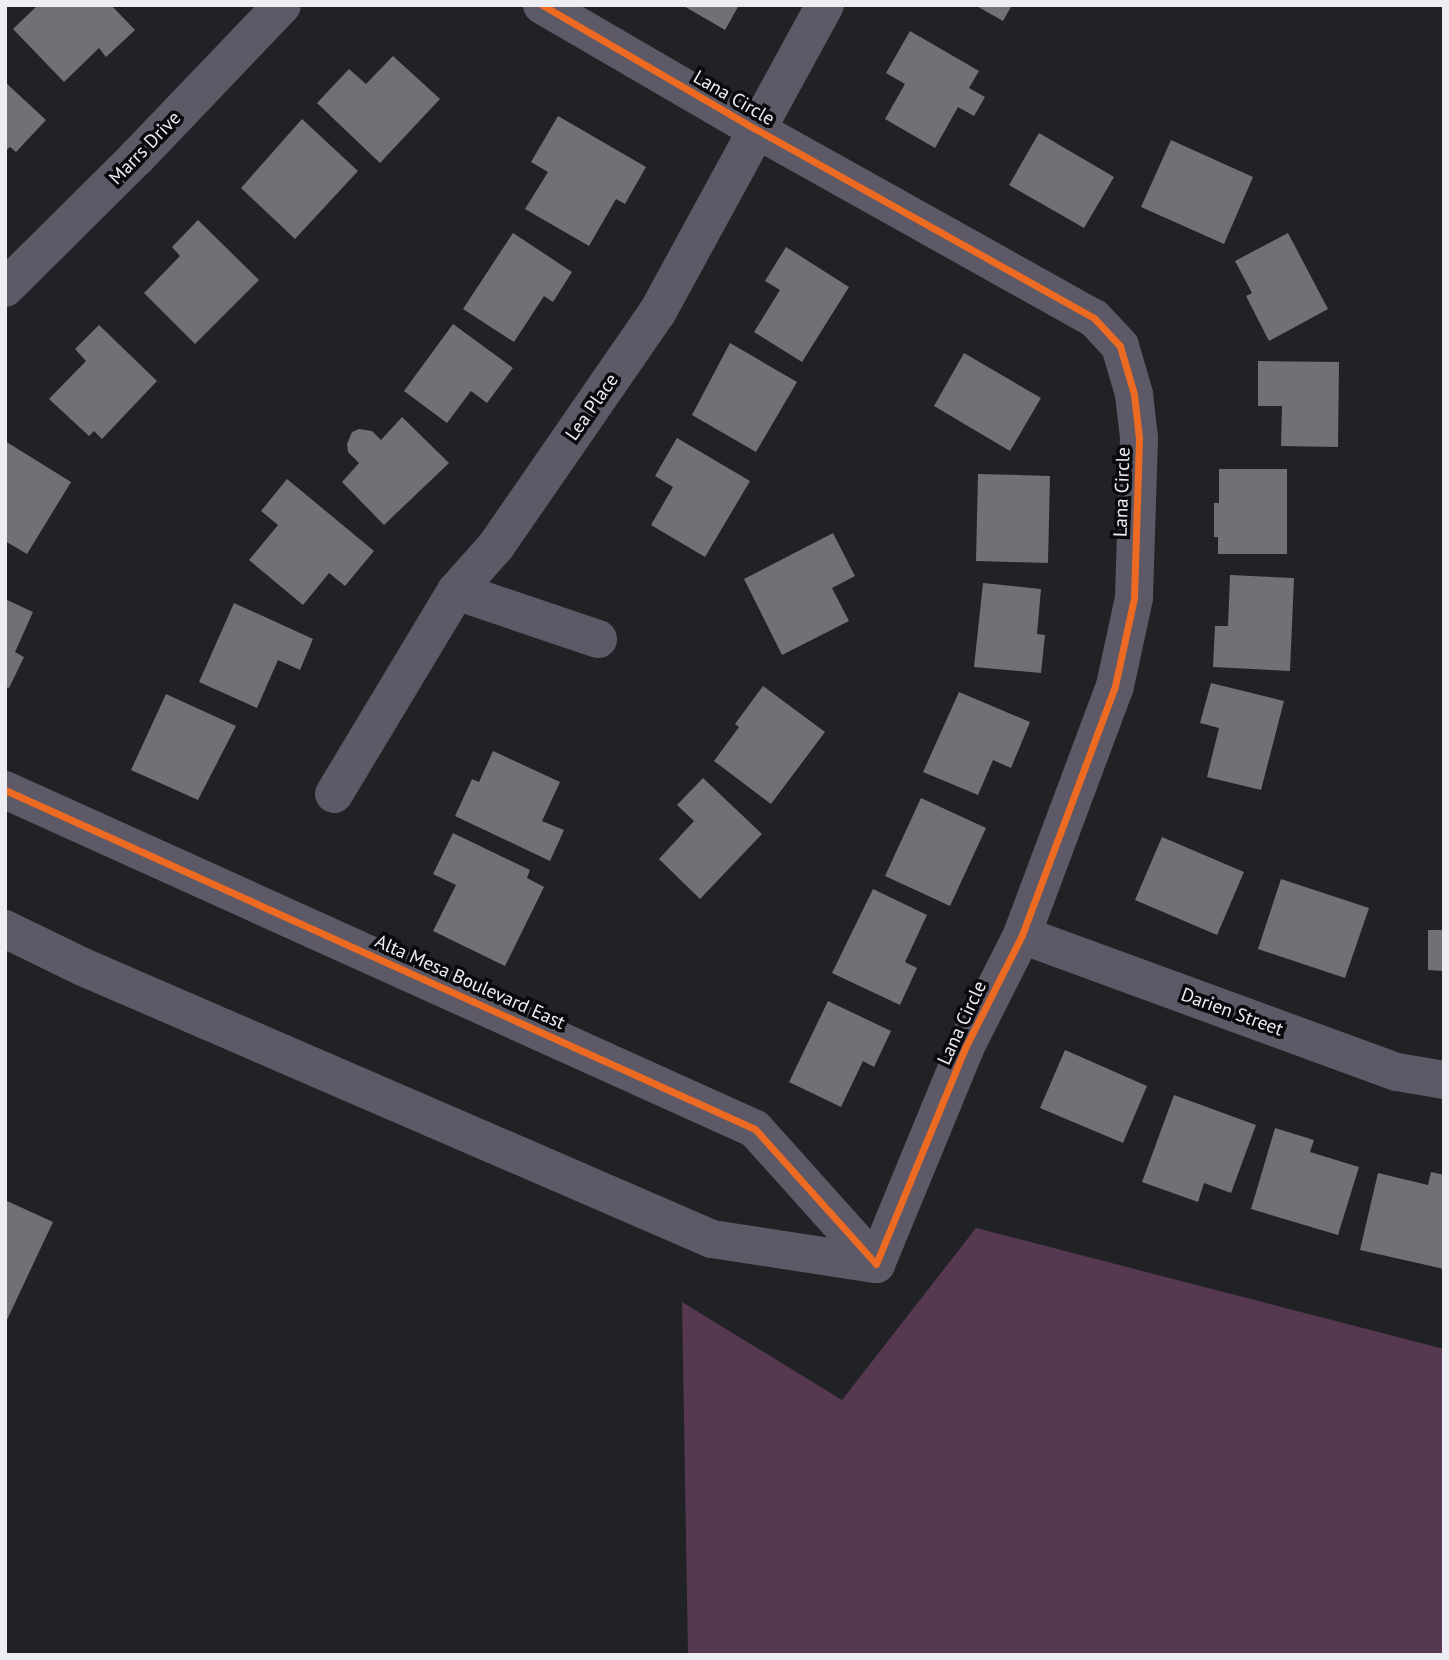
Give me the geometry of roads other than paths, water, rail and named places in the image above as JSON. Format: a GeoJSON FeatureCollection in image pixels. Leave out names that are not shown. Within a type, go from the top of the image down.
{"type":"FeatureCollection","features":[{"type":"Feature","properties":{"kind":"street","name":"Marrs Drive"},"geometry":{"type":"LineString","coordinates":[[7,283],[136,158],[282,5]]}},
{"type":"Feature","properties":{"kind":"street","name":"Lana Circle"},"geometry":{"type":"LineString","coordinates":[[541,5],[757,130],[1094,318],[1120,346],[1134,394],[1139,438],[1134,598],[1115,686],[1022,935],[966,1046],[876,1264]]}},
{"type":"Feature","properties":{"kind":"street","name":"Lea Place"},"geometry":{"type":"LineString","coordinates":[[334,794],[456,591],[495,546],[657,313],[825,5]]}},
{"type":"Feature","properties":{"kind":"street"},"geometry":{"type":"LineString","coordinates":[[456,591],[598,639]]}},
{"type":"Feature","properties":{"kind":"street","name":"Alta Mesa Boulevard East"},"geometry":{"type":"LineString","coordinates":[[5,790],[755,1129],[876,1264]]}},
{"type":"Feature","properties":{"kind":"street"},"geometry":{"type":"LineString","coordinates":[[5,929],[83,967],[712,1239],[876,1264]]}},
{"type":"Feature","properties":{"kind":"street","name":"Darien Street"},"geometry":{"type":"LineString","coordinates":[[1022,935],[1397,1072],[1444,1080]]}}]}
